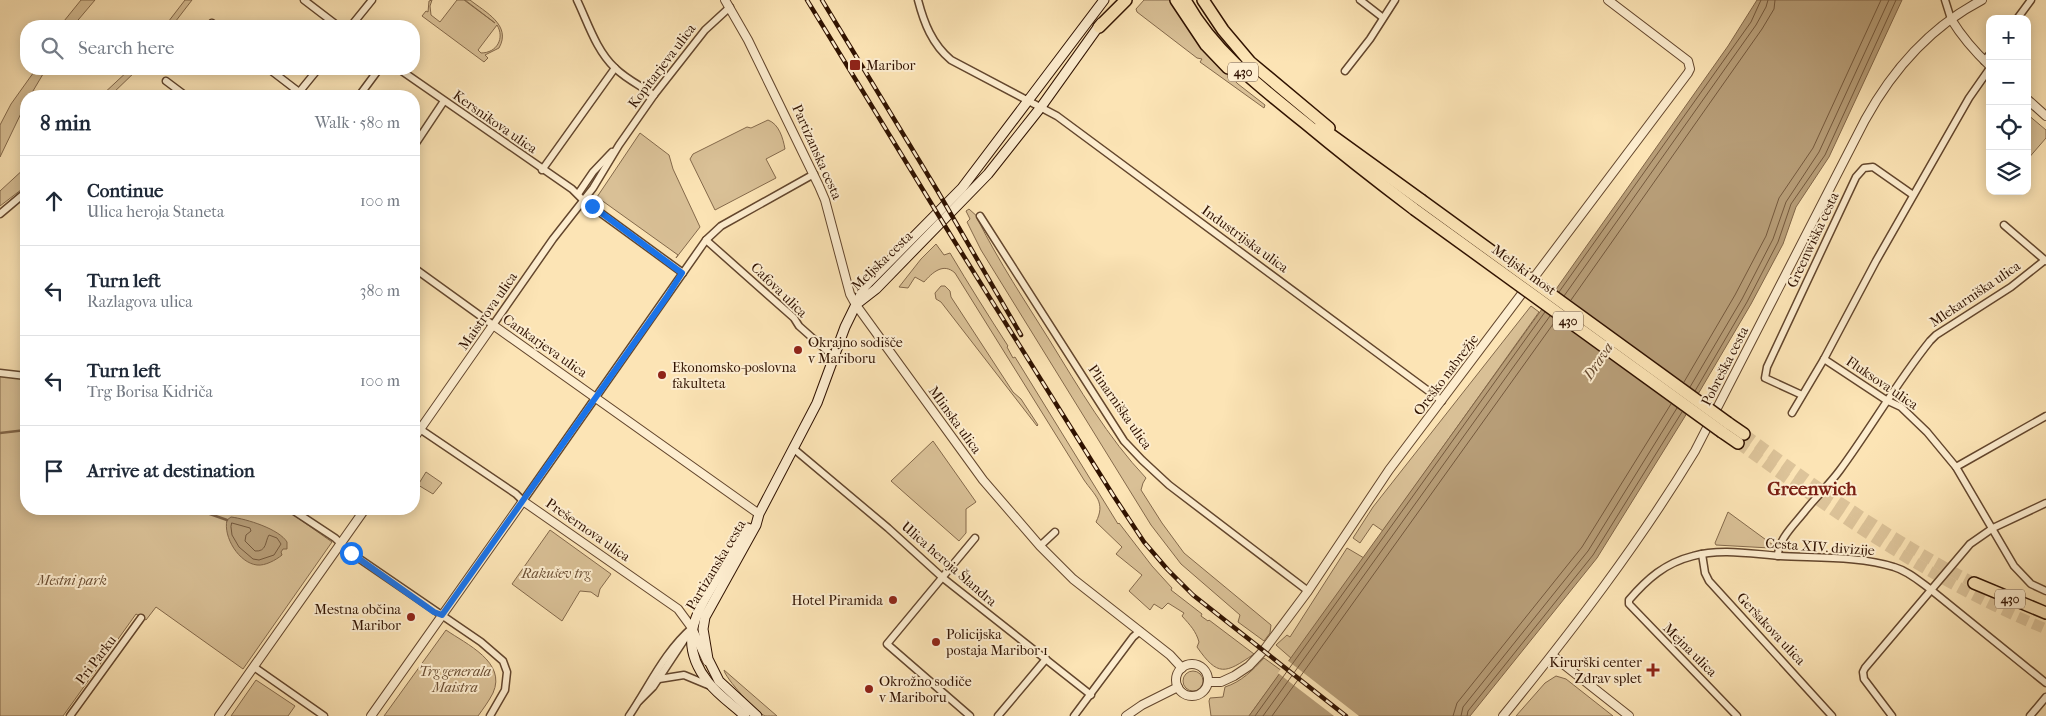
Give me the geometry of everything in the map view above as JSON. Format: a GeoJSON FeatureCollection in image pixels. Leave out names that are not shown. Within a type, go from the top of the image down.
{"type":"FeatureCollection","features":[{"type":"Feature","properties":{"kind":"highway"},"geometry":{"type":"LineString","coordinates":[[1098,27],[1126,0]]}},
{"type":"Feature","properties":{"kind":"highway"},"geometry":{"type":"LineString","coordinates":[[1179,1],[1206,45],[1237,77],[1299,126],[1356,158]]}},
{"type":"Feature","properties":{"kind":"highway","name":"430"},"geometry":{"type":"LineString","coordinates":[[1179,1],[1196,5],[1212,39],[1241,71],[1356,158]]}},
{"type":"Feature","properties":{"kind":"highway"},"geometry":{"type":"LineString","coordinates":[[1196,5],[1223,30],[1250,62],[1356,158]]}},
{"type":"Feature","properties":{"kind":"highway","name":"Meljski most"},"geometry":{"type":"LineString","coordinates":[[1356,158],[1741,439]]}},
{"type":"Feature","properties":{"kind":"highway","name":"430"},"geometry":{"type":"LineString","coordinates":[[1974,583],[2046,613]]}},
{"type":"Feature","properties":{"kind":"main road","name":"Meljska cesta"},"geometry":{"type":"LineString","coordinates":[[856,305],[870,278],[962,188],[1104,0]]}},
{"type":"Feature","properties":{"kind":"main road","name":"Meljska cesta"},"geometry":{"type":"LineString","coordinates":[[856,305],[876,289],[988,174],[1041,107],[1118,0]]}},
{"type":"Feature","properties":{"kind":"main road","name":"Partizanska cesta"},"geometry":{"type":"LineString","coordinates":[[692,628],[703,601],[749,526],[759,514],[794,449],[821,394],[844,327],[856,305]]}},
{"type":"Feature","properties":{"kind":"main road","name":"Partizanska cesta"},"geometry":{"type":"LineString","coordinates":[[707,612],[756,526],[759,514]]}},
{"type":"Feature","properties":{"kind":"main road"},"geometry":{"type":"LineString","coordinates":[[707,612],[703,629],[710,664],[724,686],[758,716]]}},
{"type":"Feature","properties":{"kind":"main road"},"geometry":{"type":"LineString","coordinates":[[692,628],[693,653],[704,676],[714,689],[745,716]]}},
{"type":"Feature","properties":{"kind":"street"},"geometry":{"type":"LineString","coordinates":[[304,0],[330,20]]}},
{"type":"Feature","properties":{"kind":"street"},"geometry":{"type":"LineString","coordinates":[[356,20],[372,0]]}},
{"type":"Feature","properties":{"kind":"street"},"geometry":{"type":"LineString","coordinates":[[577,0],[602,52],[615,68],[654,95]]}},
{"type":"Feature","properties":{"kind":"street","name":"Industrijska ulica"},"geometry":{"type":"LineString","coordinates":[[918,0],[922,17],[930,34],[944,54],[951,60],[1058,116],[1442,401]]}},
{"type":"Feature","properties":{"kind":"street"},"geometry":{"type":"LineString","coordinates":[[1360,0],[1382,17]]}},
{"type":"Feature","properties":{"kind":"street"},"geometry":{"type":"LineString","coordinates":[[1345,71],[1370,39],[1382,17],[1395,0]]}},
{"type":"Feature","properties":{"kind":"street","name":"Oreško nabrežje"},"geometry":{"type":"LineString","coordinates":[[1208,682],[1226,680],[1249,666],[1264,650],[1308,591],[1364,505],[1685,78],[1690,65],[1683,57],[1608,0]]}},
{"type":"Feature","properties":{"kind":"street"},"geometry":{"type":"LineString","coordinates":[[1945,0],[1952,19],[1961,35],[1986,63]]}},
{"type":"Feature","properties":{"kind":"street","name":"Pobreška cesta"},"geometry":{"type":"LineString","coordinates":[[1503,716],[1553,656],[1660,508],[1695,451],[1876,99],[1911,53],[1952,19],[1982,0]]}},
{"type":"Feature","properties":{"kind":"street"},"geometry":{"type":"LineString","coordinates":[[2020,15],[2031,0]]}},
{"type":"Feature","properties":{"kind":"street","name":"Kopitarjeva ulica"},"geometry":{"type":"LineString","coordinates":[[583,200],[593,188],[618,145],[654,95],[727,4]]}},
{"type":"Feature","properties":{"kind":"street","name":"Partizanska cesta"},"geometry":{"type":"LineString","coordinates":[[727,4],[748,40],[814,174],[825,200],[850,294],[856,305]]}},
{"type":"Feature","properties":{"kind":"street"},"geometry":{"type":"LineString","coordinates":[[542,170],[615,68]]}},
{"type":"Feature","properties":{"kind":"street"},"geometry":{"type":"LineString","coordinates":[[1792,413],[1986,68]]}},
{"type":"Feature","properties":{"kind":"street"},"geometry":{"type":"LineString","coordinates":[[276,75],[293,90]]}},
{"type":"Feature","properties":{"kind":"street"},"geometry":{"type":"LineString","coordinates":[[300,90],[313,75]]}},
{"type":"Feature","properties":{"kind":"street"},"geometry":{"type":"LineString","coordinates":[[363,90],[375,75]]}},
{"type":"Feature","properties":{"kind":"street","name":"Kersnikova ulica"},"geometry":{"type":"LineString","coordinates":[[408,75],[578,194],[583,200],[682,273]]}},
{"type":"Feature","properties":{"kind":"street"},"geometry":{"type":"LineString","coordinates":[[166,81],[178,90]]}},
{"type":"Feature","properties":{"kind":"street"},"geometry":{"type":"LineString","coordinates":[[420,137],[444,101]]}},
{"type":"Feature","properties":{"kind":"street"},"geometry":{"type":"LineString","coordinates":[[2031,103],[2046,116]]}},
{"type":"Feature","properties":{"kind":"street","name":"Kopitarjeva ulica"},"geometry":{"type":"LineString","coordinates":[[578,194],[593,172],[618,145]]}},
{"type":"Feature","properties":{"kind":"street","name":"Greenwiška cesta"},"geometry":{"type":"LineString","coordinates":[[1802,396],[1765,378],[1772,359],[1860,172],[1869,167],[1877,169],[1914,195]]}},
{"type":"Feature","properties":{"kind":"street"},"geometry":{"type":"LineString","coordinates":[[371,716],[706,240],[722,226],[814,174]]}},
{"type":"Feature","properties":{"kind":"street"},"geometry":{"type":"LineString","coordinates":[[0,214],[20,197]]}},
{"type":"Feature","properties":{"kind":"street","name":"Maistrova ulica"},"geometry":{"type":"LineString","coordinates":[[420,423],[583,200]]}},
{"type":"Feature","properties":{"kind":"street","name":"Plinarniška ulica"},"geometry":{"type":"LineString","coordinates":[[980,216],[1051,324],[1124,441],[1169,485],[1308,591]]}},
{"type":"Feature","properties":{"kind":"street"},"geometry":{"type":"LineString","coordinates":[[2004,226],[2046,260]]}},
{"type":"Feature","properties":{"kind":"street","name":"Cafova ulica"},"geometry":{"type":"LineString","coordinates":[[706,240],[796,320],[799,326],[834,358]]}},
{"type":"Feature","properties":{"kind":"street","name":"Mlekarniška ulica"},"geometry":{"type":"LineString","coordinates":[[1778,556],[1778,547],[1785,536],[1812,501],[1838,472],[1886,400],[1936,335],[2011,287],[2046,260]]}},
{"type":"Feature","properties":{"kind":"street","name":"Cankarjeva ulica"},"geometry":{"type":"LineString","coordinates":[[420,272],[759,514]]}},
{"type":"Feature","properties":{"kind":"street","name":"Meljski most"},"geometry":{"type":"LineString","coordinates":[[1529,285],[1713,418]]}},
{"type":"Feature","properties":{"kind":"street","name":"Mlinska ulica"},"geometry":{"type":"LineString","coordinates":[[856,305],[983,480],[1040,546],[1073,579],[1170,655],[1182,668]]}},
{"type":"Feature","properties":{"kind":"street","name":"Fluksova ulica"},"geometry":{"type":"LineString","coordinates":[[1824,359],[1886,400],[1901,407],[1914,419],[1956,467],[1993,528]]}},
{"type":"Feature","properties":{"kind":"street"},"geometry":{"type":"LineString","coordinates":[[0,373],[20,375]]}},
{"type":"Feature","properties":{"kind":"street"},"geometry":{"type":"LineString","coordinates":[[1956,467],[2046,416]]}},
{"type":"Feature","properties":{"kind":"street","name":"Prešernova ulica"},"geometry":{"type":"LineString","coordinates":[[420,429],[674,605],[692,628],[704,656],[710,664]]}},
{"type":"Feature","properties":{"kind":"street","name":"Ulica heroja Šlandra"},"geometry":{"type":"LineString","coordinates":[[794,449],[888,528],[943,578],[1091,695]]}},
{"type":"Feature","properties":{"kind":"street"},"geometry":{"type":"LineString","coordinates":[[1892,716],[1864,679],[1863,672],[1930,589],[1970,544],[1993,528],[2046,503]]}},
{"type":"Feature","properties":{"kind":"street"},"geometry":{"type":"LineString","coordinates":[[300,515],[335,538],[340,545],[434,612],[442,615],[489,649],[506,666],[505,690],[490,716]]}},
{"type":"Feature","properties":{"kind":"street"},"geometry":{"type":"LineString","coordinates":[[219,716],[361,515]]}},
{"type":"Feature","properties":{"kind":"street"},"geometry":{"type":"LineString","coordinates":[[1993,528],[2014,566],[2031,584],[2046,591]]}},
{"type":"Feature","properties":{"kind":"street"},"geometry":{"type":"LineString","coordinates":[[1040,546],[1056,532]]}},
{"type":"Feature","properties":{"kind":"street"},"geometry":{"type":"LineString","coordinates":[[970,716],[887,644],[975,538]]}},
{"type":"Feature","properties":{"kind":"street","name":"Cesta XIV. divizije"},"geometry":{"type":"LineString","coordinates":[[1629,600],[1659,570],[1675,562],[1702,554],[1724,553],[1851,560],[1894,567],[1911,575],[1930,589],[2046,683]]}},
{"type":"Feature","properties":{"kind":"street","name":"Geršakova ulica"},"geometry":{"type":"LineString","coordinates":[[1702,554],[1705,573],[1709,581],[1832,716]]}},
{"type":"Feature","properties":{"kind":"street","name":"Mejna ulica"},"geometry":{"type":"LineString","coordinates":[[1629,600],[1632,608],[1737,716]]}},
{"type":"Feature","properties":{"kind":"street","name":"Partizanska cesta"},"geometry":{"type":"LineString","coordinates":[[629,716],[679,638],[692,628],[707,612]]}},
{"type":"Feature","properties":{"kind":"street","name":"Pri Parku"},"geometry":{"type":"LineString","coordinates":[[70,716],[142,618]]}},
{"type":"Feature","properties":{"kind":"street","name":"Partizanska cesta"},"geometry":{"type":"LineString","coordinates":[[638,702],[649,693],[692,628]]}},
{"type":"Feature","properties":{"kind":"street"},"geometry":{"type":"LineString","coordinates":[[1074,716],[1133,637],[1140,631]]}},
{"type":"Feature","properties":{"kind":"street"},"geometry":{"type":"LineString","coordinates":[[1553,656],[1629,716]]}},
{"type":"Feature","properties":{"kind":"street"},"geometry":{"type":"LineString","coordinates":[[998,716],[1046,660]]}},
{"type":"Feature","properties":{"kind":"street"},"geometry":{"type":"LineString","coordinates":[[1193,664],[1200,666],[1207,674],[1208,682],[1203,692],[1195,696],[1184,694],[1178,687],[1177,674],[1182,668],[1193,664]]}},
{"type":"Feature","properties":{"kind":"street"},"geometry":{"type":"LineString","coordinates":[[254,667],[324,716]]}},
{"type":"Feature","properties":{"kind":"street"},"geometry":{"type":"LineString","coordinates":[[659,679],[674,675],[690,676],[714,689]]}},
{"type":"Feature","properties":{"kind":"street"},"geometry":{"type":"LineString","coordinates":[[1126,716],[1142,704],[1178,687]]}},
{"type":"Feature","properties":{"kind":"street"},"geometry":{"type":"LineString","coordinates":[[2030,716],[2046,697]]}},
{"type":"Feature","properties":{"kind":"green space"},"geometry":{"type":"Polygon","coordinates":[[[81,0],[95,0],[78,20],[65,20],[81,0]]]}},
{"type":"Feature","properties":{"kind":"green space"},"geometry":{"type":"Polygon","coordinates":[[[185,0],[192,0],[177,20],[170,20],[185,0]]]}},
{"type":"Feature","properties":{"kind":"green space"},"geometry":{"type":"Polygon","coordinates":[[[432,0],[430,6],[431,15],[440,22],[457,0],[464,0],[495,23],[465,0],[470,0],[489,14],[499,26],[502,32],[502,40],[499,48],[485,55],[488,58],[484,62],[422,16],[426,11],[428,12],[429,1],[432,0]],[[497,25],[478,50],[481,53],[495,48],[500,40],[497,25]]]}},
{"type":"Feature","properties":{"kind":"green space"},"geometry":{"type":"Polygon","coordinates":[[[1144,0],[1170,0],[1204,51],[1238,84],[1265,105],[1264,108],[1200,62],[1202,59],[1197,58],[1137,12],[1136,9],[1144,0]]]}},
{"type":"Feature","properties":{"kind":"green space"},"geometry":{"type":"Polygon","coordinates":[[[32,75],[42,75],[34,90],[21,90],[32,75]]]}},
{"type":"Feature","properties":{"kind":"green space"},"geometry":{"type":"Polygon","coordinates":[[[124,75],[132,75],[116,90],[107,90],[124,75]]]}},
{"type":"Feature","properties":{"kind":"green space"},"geometry":{"type":"Polygon","coordinates":[[[20,91],[20,115],[0,157],[0,125],[20,91]]]}},
{"type":"Feature","properties":{"kind":"green space"},"geometry":{"type":"Polygon","coordinates":[[[2031,117],[2046,130],[2046,138],[2031,155],[2031,117]]]}},
{"type":"Feature","properties":{"kind":"green space"},"geometry":{"type":"Polygon","coordinates":[[[768,120],[778,128],[785,149],[766,159],[776,178],[715,210],[690,159],[693,154],[747,127],[751,128],[768,120]]]}},
{"type":"Feature","properties":{"kind":"green space"},"geometry":{"type":"Polygon","coordinates":[[[640,133],[669,155],[673,169],[700,227],[676,258],[678,255],[597,197],[640,133]]]}},
{"type":"Feature","properties":{"kind":"green space"},"geometry":{"type":"Polygon","coordinates":[[[20,173],[20,191],[0,206],[0,191],[20,173]]]}},
{"type":"Feature","properties":{"kind":"green space"},"geometry":{"type":"Polygon","coordinates":[[[969,209],[979,218],[978,220],[986,236],[1003,266],[1095,412],[1132,463],[1146,478],[1141,490],[1162,523],[1184,553],[1271,625],[1270,633],[1264,641],[1238,622],[1240,615],[1181,564],[1151,525],[981,250],[967,222],[970,219],[966,211],[969,209]]]}},
{"type":"Feature","properties":{"kind":"green space"},"geometry":{"type":"Polygon","coordinates":[[[936,244],[944,255],[950,253],[1008,346],[1013,358],[1015,357],[1118,524],[1172,588],[1171,590],[1202,614],[1201,616],[1254,654],[1236,666],[1222,669],[1217,668],[1204,657],[1197,647],[1198,638],[1182,616],[1184,613],[1168,603],[1162,609],[1154,604],[1150,610],[1129,591],[1142,575],[1116,554],[1122,547],[1096,522],[1100,509],[1098,500],[955,273],[946,268],[938,270],[924,282],[915,277],[908,288],[899,287],[921,259],[936,244]]]}},
{"type":"Feature","properties":{"kind":"green space"},"geometry":{"type":"Polygon","coordinates":[[[941,286],[945,286],[950,291],[951,297],[1013,392],[1021,399],[1037,426],[941,302],[936,299],[935,293],[941,286]]]}},
{"type":"Feature","properties":{"kind":"green space"},"geometry":{"type":"Polygon","coordinates":[[[1531,306],[1539,312],[1383,531],[1373,524],[1360,543],[1353,538],[1373,507],[1531,306]]]}},
{"type":"Feature","properties":{"kind":"green space","name":"Mestni park"},"geometry":{"type":"Polygon","coordinates":[[[0,374],[20,374],[20,515],[294,515],[332,542],[243,669],[156,607],[146,620],[136,614],[63,716],[0,716],[0,374]]]}},
{"type":"Feature","properties":{"kind":"green space"},"geometry":{"type":"Polygon","coordinates":[[[933,441],[976,502],[966,509],[966,533],[959,541],[891,481],[933,441]]]}},
{"type":"Feature","properties":{"kind":"green space"},"geometry":{"type":"Polygon","coordinates":[[[426,472],[442,483],[433,494],[420,486],[420,482],[426,472]]]}},
{"type":"Feature","properties":{"kind":"green space"},"geometry":{"type":"Polygon","coordinates":[[[1728,512],[1773,545],[1770,548],[1716,545],[1715,543],[1728,512]]]}},
{"type":"Feature","properties":{"kind":"green space","name":"Rakušev trg"},"geometry":{"type":"Polygon","coordinates":[[[550,530],[611,574],[600,589],[598,597],[591,592],[580,591],[562,621],[512,584],[550,530]]]}},
{"type":"Feature","properties":{"kind":"green space"},"geometry":{"type":"Polygon","coordinates":[[[1347,548],[1364,558],[1292,659],[1276,645],[1287,635],[1290,637],[1347,548]]]}},
{"type":"Feature","properties":{"kind":"green space","name":"Trg generala Maistra"},"geometry":{"type":"Polygon","coordinates":[[[446,630],[482,655],[490,663],[494,672],[496,682],[493,693],[478,716],[384,716],[446,630]]]}},
{"type":"Feature","properties":{"kind":"green space"},"geometry":{"type":"Polygon","coordinates":[[[1264,658],[1282,671],[1249,716],[1211,716],[1210,698],[1223,697],[1225,687],[1241,679],[1264,658]]]}},
{"type":"Feature","properties":{"kind":"green space"},"geometry":{"type":"Polygon","coordinates":[[[724,670],[777,716],[765,716],[748,702],[724,670]]]}},
{"type":"Feature","properties":{"kind":"green space"},"geometry":{"type":"Polygon","coordinates":[[[1193,671],[1200,674],[1203,681],[1200,688],[1193,691],[1186,688],[1183,681],[1186,674],[1193,671]]]}},
{"type":"Feature","properties":{"kind":"green space"},"geometry":{"type":"Polygon","coordinates":[[[1556,676],[1566,679],[1613,716],[1516,716],[1545,683],[1556,676]]]}},
{"type":"Feature","properties":{"kind":"green space"},"geometry":{"type":"Polygon","coordinates":[[[256,680],[295,706],[288,716],[231,716],[256,680]]]}},
{"type":"Feature","properties":{"kind":"water","name":"Drava"},"geometry":{"type":"Polygon","coordinates":[[[1757,0],[1902,0],[1829,157],[1796,207],[1783,244],[1751,304],[1684,418],[1597,558],[1470,716],[1249,716],[1542,309],[1728,46],[1757,0]]]}},
{"type":"Feature","properties":{"kind":"water"},"geometry":{"type":"Polygon","coordinates":[[[231,517],[254,522],[277,533],[287,542],[287,549],[283,549],[282,555],[267,564],[257,565],[244,560],[234,548],[227,534],[227,520],[231,517]]]}},
{"type":"Feature","properties":{"kind":"pier"},"geometry":{"type":"Polygon","coordinates":[[[1287,660],[1359,716],[1334,716],[1278,673],[1287,660]]]}},
{"type":"Feature","properties":{"kind":"waterway"},"geometry":{"type":"LineString","coordinates":[[0,433],[20,431]]}},
{"type":"Feature","properties":{"kind":"waterway"},"geometry":{"type":"LineString","coordinates":[[213,515],[227,520]]}},
{"type":"Feature","properties":{"kind":"tunnel"},"geometry":{"type":"LineString","coordinates":[[1744,434],[1885,532],[1974,583]]}},
{"type":"Feature","properties":{"kind":"tunnel"},"geometry":{"type":"LineString","coordinates":[[1738,443],[1811,496],[1925,569],[2005,611],[2046,629]]}},
{"type":"Feature","properties":{"kind":"railway"},"geometry":{"type":"LineString","coordinates":[[807,0],[953,239],[1144,542],[1193,595],[1346,716]]}},
{"type":"Feature","properties":{"kind":"railway"},"geometry":{"type":"LineString","coordinates":[[822,0],[937,190],[1021,335]]}},
{"type":"Feature","properties":{"kind":"place","name":"Maribor"},"geometry":{"type":"Point","coordinates":[855,65]}},
{"type":"Feature","properties":{"kind":"place","name":"Okrajno sodišče v Mariboru"},"geometry":{"type":"Point","coordinates":[798,350]}},
{"type":"Feature","properties":{"kind":"place","name":"Ekonomsko-poslovna fakulteta"},"geometry":{"type":"Point","coordinates":[662,375]}},
{"type":"Feature","properties":{"kind":"place","name":"Hotel Piramida"},"geometry":{"type":"Point","coordinates":[893,600]}},
{"type":"Feature","properties":{"kind":"place","name":"Mestna občina Maribor"},"geometry":{"type":"Point","coordinates":[411,617]}},
{"type":"Feature","properties":{"kind":"place","name":"Policijska postaja Maribor 1"},"geometry":{"type":"Point","coordinates":[936,642]}},
{"type":"Feature","properties":{"kind":"place","name":"Kirurški center Zdrav splet"},"geometry":{"type":"Point","coordinates":[1653,670]}},
{"type":"Feature","properties":{"kind":"place","name":"Okrožno sodiče v Mariboru"},"geometry":{"type":"Point","coordinates":[869,689]}},
{"type":"Feature","properties":{"kind":"district","name":"Greenwich"},"geometry":{"type":"Point","coordinates":[1812,489]}},
{"type":"Feature","properties":{"kind":"route"},"geometry":{"type":"LineString","coordinates":[[351,553],[434,612],[442,615],[666,298],[682,273],[592,206]]}}]}
